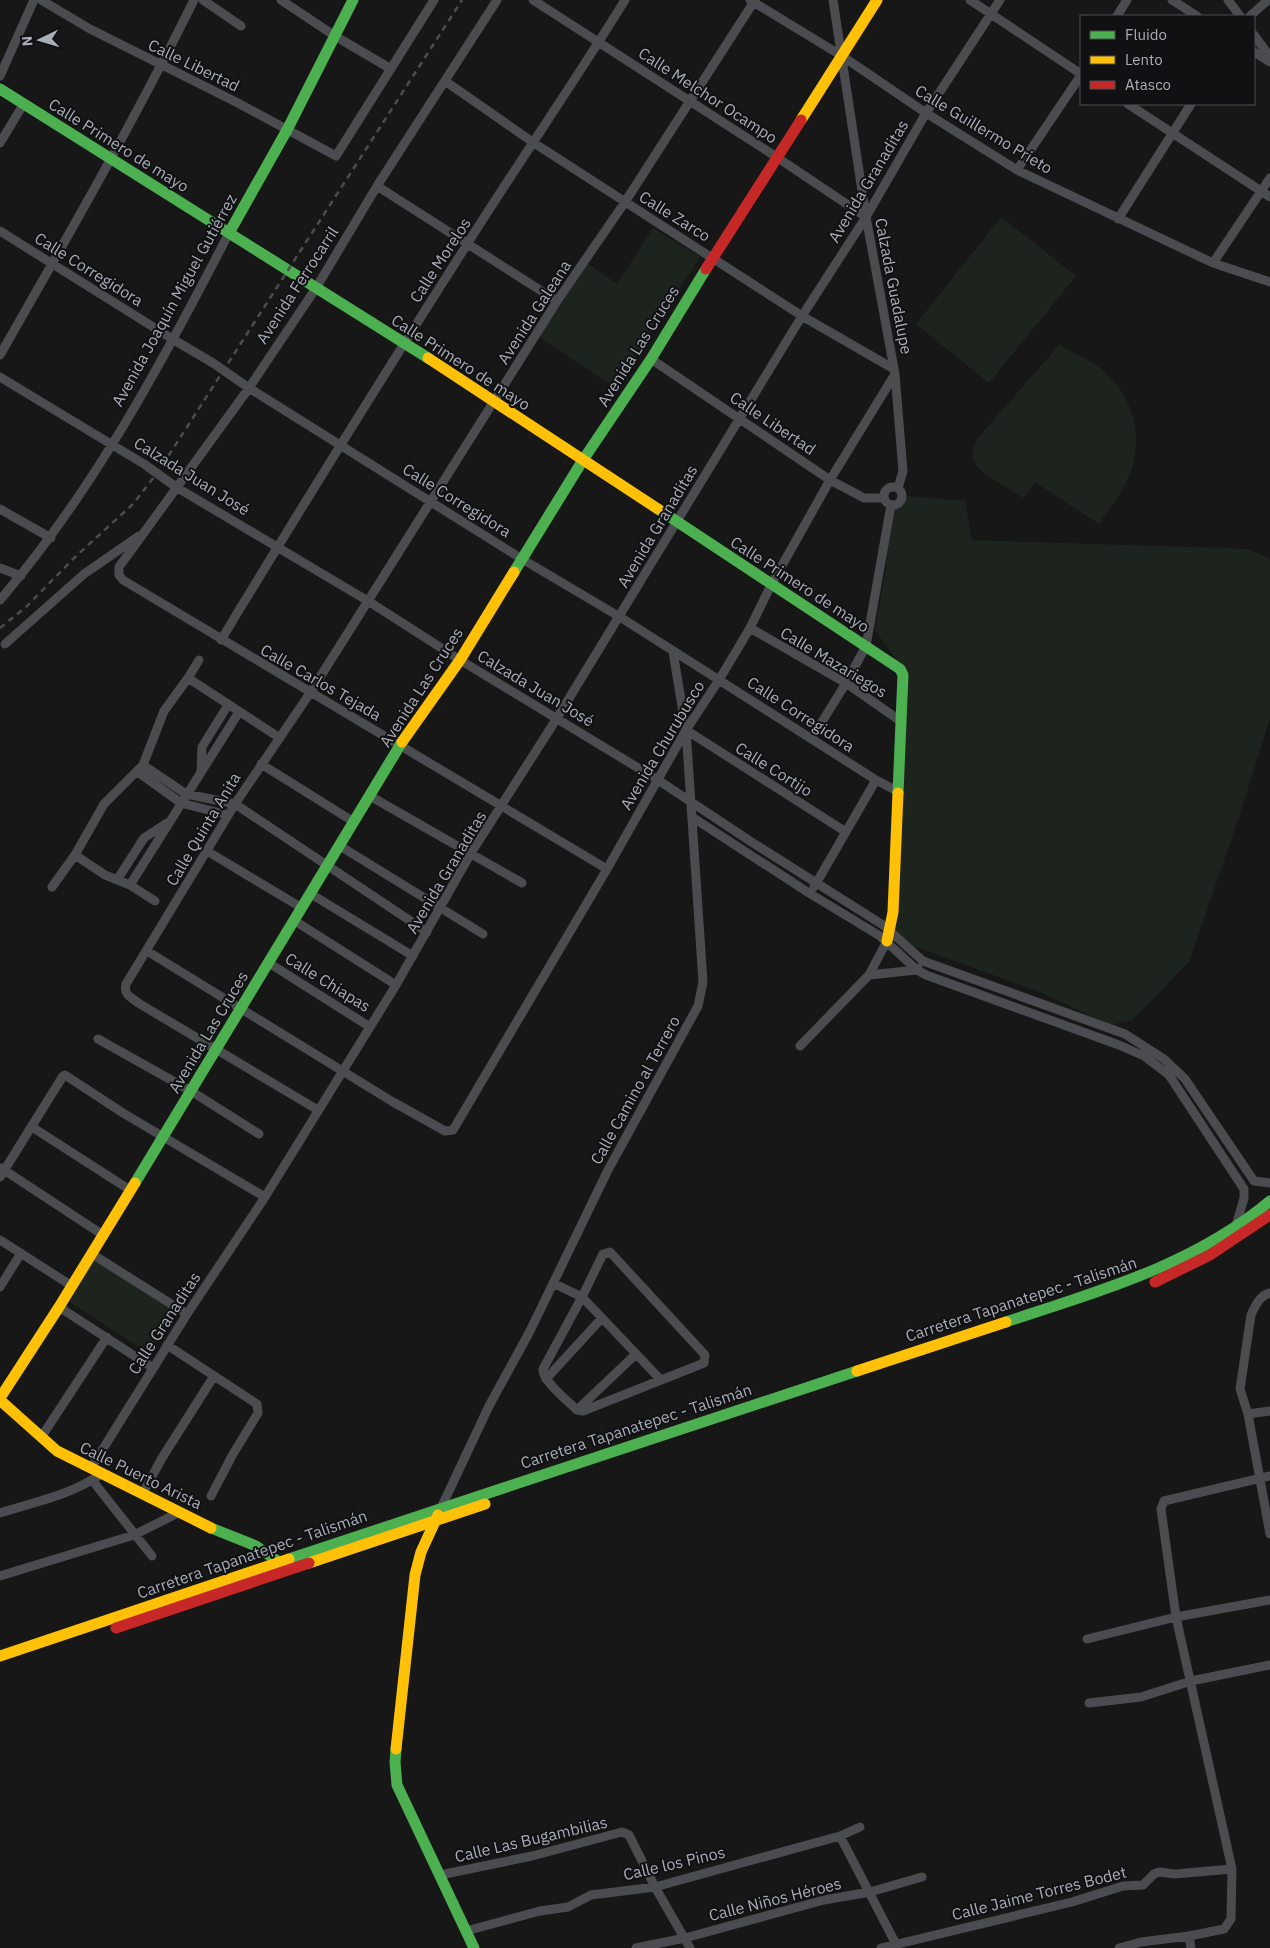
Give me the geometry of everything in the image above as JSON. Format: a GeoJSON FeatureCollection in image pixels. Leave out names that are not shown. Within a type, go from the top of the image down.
{"type":"FeatureCollection","features":[{"type":"Feature","properties":{"kind":"main road","name":"Avenida Joaquín Miguel Gutiérrez"},"geometry":{"type":"LineString","coordinates":[[229,233],[286,130],[353,0]]}},
{"type":"Feature","properties":{"kind":"main road","name":"Avenida Las Cruces"},"geometry":{"type":"LineString","coordinates":[[0,1399],[92,1254],[400,746],[460,660],[584,460],[778,158],[876,0]]}},
{"type":"Feature","properties":{"kind":"main road","name":"Calle Primero de mayo"},"geometry":{"type":"LineString","coordinates":[[0,89],[110,160],[404,343],[900,669],[903,675],[902,722]]}},
{"type":"Feature","properties":{"kind":"main road"},"geometry":{"type":"LineString","coordinates":[[892,939],[902,722]]}},
{"type":"Feature","properties":{"kind":"main road","name":"Carretera Tapanatepec - Talismán"},"geometry":{"type":"LineString","coordinates":[[0,1656],[440,1508],[1116,1286],[1154,1272],[1215,1241],[1235,1229],[1270,1201]]}},
{"type":"Feature","properties":{"kind":"main road","name":"Carretera Tapanatepec - Talismán"},"geometry":{"type":"LineString","coordinates":[[0,1666],[1150,1284],[1210,1256],[1270,1215]]}},
{"type":"Feature","properties":{"kind":"main road","name":"Calle Puerto Arista"},"geometry":{"type":"LineString","coordinates":[[0,1399],[57,1451],[212,1529],[256,1546],[279,1562]]}},
{"type":"Feature","properties":{"kind":"main road"},"geometry":{"type":"LineString","coordinates":[[440,1508],[421,1552],[415,1575],[395,1762],[397,1785],[474,1948]]}},
{"type":"Feature","properties":{"kind":"street"},"geometry":{"type":"LineString","coordinates":[[0,76],[34,0]]}},
{"type":"Feature","properties":{"kind":"street","name":"Calle Libertad"},"geometry":{"type":"LineString","coordinates":[[41,0],[90,29],[236,102],[336,156],[391,69]]}},
{"type":"Feature","properties":{"kind":"street"},"geometry":{"type":"LineString","coordinates":[[0,355],[110,160],[194,0]]}},
{"type":"Feature","properties":{"kind":"street"},"geometry":{"type":"LineString","coordinates":[[203,0],[241,26]]}},
{"type":"Feature","properties":{"kind":"street"},"geometry":{"type":"LineString","coordinates":[[281,0],[335,36],[391,69],[434,0]]}},
{"type":"Feature","properties":{"kind":"street","name":"Avenida Ferrocarril"},"geometry":{"type":"LineString","coordinates":[[123,580],[119,575],[119,567],[248,388],[316,288],[377,186],[497,0]]}},
{"type":"Feature","properties":{"kind":"street","name":"Calle Melchor Ocampo"},"geometry":{"type":"LineString","coordinates":[[533,0],[866,217]]}},
{"type":"Feature","properties":{"kind":"street","name":"Calle Morelos"},"geometry":{"type":"LineString","coordinates":[[221,640],[404,343],[625,0]]}},
{"type":"Feature","properties":{"kind":"street","name":"Calzada Guadalupe"},"geometry":{"type":"LineString","coordinates":[[833,0],[866,217],[895,372],[903,471],[898,488]]}},
{"type":"Feature","properties":{"kind":"street"},"geometry":{"type":"LineString","coordinates":[[970,0],[1080,74]]}},
{"type":"Feature","properties":{"kind":"street","name":"Avenida Granaditas"},"geometry":{"type":"LineString","coordinates":[[318,1110],[396,985],[471,853],[502,808],[802,316],[866,217],[926,113],[1000,0]]}},
{"type":"Feature","properties":{"kind":"street"},"geometry":{"type":"LineString","coordinates":[[1118,15],[1127,0]]}},
{"type":"Feature","properties":{"kind":"street"},"geometry":{"type":"LineString","coordinates":[[1172,0],[1195,15]]}},
{"type":"Feature","properties":{"kind":"street"},"geometry":{"type":"LineString","coordinates":[[1228,0],[1239,15]]}},
{"type":"Feature","properties":{"kind":"street"},"geometry":{"type":"LineString","coordinates":[[1251,15],[1268,0]]}},
{"type":"Feature","properties":{"kind":"street","name":"Calle Guillermo Prieto"},"geometry":{"type":"LineString","coordinates":[[753,1],[842,56],[926,113],[1017,170],[1213,263],[1270,282]]}},
{"type":"Feature","properties":{"kind":"street","name":"Avenida Galeana"},"geometry":{"type":"LineString","coordinates":[[310,693],[557,301],[625,202],[753,1]]}},
{"type":"Feature","properties":{"kind":"street"},"geometry":{"type":"LineString","coordinates":[[1255,36],[1270,58]]}},
{"type":"Feature","properties":{"kind":"street"},"geometry":{"type":"LineString","coordinates":[[1255,53],[1270,62]]}},
{"type":"Feature","properties":{"kind":"street"},"geometry":{"type":"LineString","coordinates":[[1017,170],[1080,76]]}},
{"type":"Feature","properties":{"kind":"street","name":"Calle Zarco"},"geometry":{"type":"LineString","coordinates":[[445,81],[534,144],[713,257],[802,316],[895,372]]}},
{"type":"Feature","properties":{"kind":"street"},"geometry":{"type":"LineString","coordinates":[[0,143],[23,105]]}},
{"type":"Feature","properties":{"kind":"street"},"geometry":{"type":"LineString","coordinates":[[1130,105],[1270,197]]}},
{"type":"Feature","properties":{"kind":"street"},"geometry":{"type":"LineString","coordinates":[[1118,219],[1190,105]]}},
{"type":"Feature","properties":{"kind":"street"},"geometry":{"type":"LineString","coordinates":[[1213,263],[1270,178]]}},
{"type":"Feature","properties":{"kind":"street"},"geometry":{"type":"LineString","coordinates":[[377,186],[557,301]]}},
{"type":"Feature","properties":{"kind":"street","name":"Calle Corregidora"},"geometry":{"type":"LineString","coordinates":[[0,231],[213,363],[248,388],[522,559],[620,617],[876,780],[899,792]]}},
{"type":"Feature","properties":{"kind":"street","name":"Avenida Joaquín Miguel Gutiérrez"},"geometry":{"type":"LineString","coordinates":[[0,600],[51,538],[113,444],[174,340],[229,233]]}},
{"type":"Feature","properties":{"kind":"street","name":"Calle Libertad"},"geometry":{"type":"LineString","coordinates":[[650,359],[830,480],[864,498],[884,498]]}},
{"type":"Feature","properties":{"kind":"street","name":"Avenida Churubusco"},"geometry":{"type":"LineString","coordinates":[[343,1070],[393,1102],[436,1126],[448,1132],[453,1130],[607,869],[686,730],[750,628],[771,585],[830,480],[895,372]]}},
{"type":"Feature","properties":{"kind":"street","name":"Calzada Juan José"},"geometry":{"type":"LineString","coordinates":[[0,377],[158,472],[176,487],[368,600],[460,660],[658,780],[753,843],[817,882],[892,939]]}},
{"type":"Feature","properties":{"kind":"street"},"geometry":{"type":"LineString","coordinates":[[892,487],[898,488],[902,493],[902,500],[898,504],[891,505],[886,502],[884,498],[887,489],[892,487]]}},
{"type":"Feature","properties":{"kind":"street"},"geometry":{"type":"LineString","coordinates":[[812,738],[866,646],[891,505]]}},
{"type":"Feature","properties":{"kind":"street"},"geometry":{"type":"LineString","coordinates":[[0,509],[51,538]]}},
{"type":"Feature","properties":{"kind":"street"},"geometry":{"type":"LineString","coordinates":[[5,644],[84,574],[147,530]]}},
{"type":"Feature","properties":{"kind":"street"},"geometry":{"type":"LineString","coordinates":[[0,568],[21,576]]}},
{"type":"Feature","properties":{"kind":"street","name":"Calle Carlos Tejada"},"geometry":{"type":"LineString","coordinates":[[123,580],[607,869]]}},
{"type":"Feature","properties":{"kind":"street","name":"Calle Mazariegos"},"geometry":{"type":"LineString","coordinates":[[750,628],[846,683],[902,722]]}},
{"type":"Feature","properties":{"kind":"street","name":"Calle Camino al Terrero"},"geometry":{"type":"LineString","coordinates":[[440,1508],[489,1406],[530,1331],[608,1170],[698,1006],[703,982],[686,730],[673,652]]}},
{"type":"Feature","properties":{"kind":"street"},"geometry":{"type":"LineString","coordinates":[[52,887],[76,855],[104,804],[141,768],[164,710],[199,660]]}},
{"type":"Feature","properties":{"kind":"street"},"geometry":{"type":"LineString","coordinates":[[188,678],[280,738]]}},
{"type":"Feature","properties":{"kind":"street","name":"Calle Quinta Anita"},"geometry":{"type":"LineString","coordinates":[[217,1049],[126,993],[124,989],[228,815],[310,693]]}},
{"type":"Feature","properties":{"kind":"street"},"geometry":{"type":"LineString","coordinates":[[201,772],[202,747],[228,705]]}},
{"type":"Feature","properties":{"kind":"street"},"geometry":{"type":"LineString","coordinates":[[130,885],[239,712]]}},
{"type":"Feature","properties":{"kind":"street","name":"Calle Cortijo"},"geometry":{"type":"LineString","coordinates":[[686,730],[846,832]]}},
{"type":"Feature","properties":{"kind":"street"},"geometry":{"type":"LineString","coordinates":[[262,764],[354,822]]}},
{"type":"Feature","properties":{"kind":"street"},"geometry":{"type":"LineString","coordinates":[[141,768],[186,794],[235,804],[427,932]]}},
{"type":"Feature","properties":{"kind":"street"},"geometry":{"type":"LineString","coordinates":[[141,768],[181,803],[228,815]]}},
{"type":"Feature","properties":{"kind":"street"},"geometry":{"type":"LineString","coordinates":[[809,893],[876,780]]}},
{"type":"Feature","properties":{"kind":"street"},"geometry":{"type":"LineString","coordinates":[[370,796],[522,883]]}},
{"type":"Feature","properties":{"kind":"street"},"geometry":{"type":"LineString","coordinates":[[692,817],[809,893],[892,939],[923,962],[1125,1034],[1164,1059],[1185,1079],[1254,1181]]}},
{"type":"Feature","properties":{"kind":"street"},"geometry":{"type":"LineString","coordinates":[[117,880],[144,838],[169,822]]}},
{"type":"Feature","properties":{"kind":"street"},"geometry":{"type":"LineString","coordinates":[[340,846],[483,934]]}},
{"type":"Feature","properties":{"kind":"street"},"geometry":{"type":"LineString","coordinates":[[208,851],[302,908]]}},
{"type":"Feature","properties":{"kind":"street"},"geometry":{"type":"LineString","coordinates":[[76,855],[94,869],[130,885],[155,901]]}},
{"type":"Feature","properties":{"kind":"street"},"geometry":{"type":"LineString","coordinates":[[311,894],[413,956]]}},
{"type":"Feature","properties":{"kind":"street"},"geometry":{"type":"LineString","coordinates":[[295,921],[396,985]]}},
{"type":"Feature","properties":{"kind":"street"},"geometry":{"type":"LineString","coordinates":[[892,939],[917,970],[926,975],[1119,1045],[1144,1056],[1169,1075],[1244,1189],[1244,1198],[1235,1229]]}},
{"type":"Feature","properties":{"kind":"street"},"geometry":{"type":"LineString","coordinates":[[800,1046],[869,975],[892,939]]}},
{"type":"Feature","properties":{"kind":"street"},"geometry":{"type":"LineString","coordinates":[[147,951],[343,1070]]}},
{"type":"Feature","properties":{"kind":"street"},"geometry":{"type":"LineString","coordinates":[[869,975],[917,970],[923,962]]}},
{"type":"Feature","properties":{"kind":"street","name":"Calle Chiapas"},"geometry":{"type":"LineString","coordinates":[[269,963],[370,1026]]}},
{"type":"Feature","properties":{"kind":"street"},"geometry":{"type":"LineString","coordinates":[[98,1039],[191,1091],[260,1134]]}},
{"type":"Feature","properties":{"kind":"street"},"geometry":{"type":"LineString","coordinates":[[217,1049],[318,1110]]}},
{"type":"Feature","properties":{"kind":"street"},"geometry":{"type":"LineString","coordinates":[[103,1235],[1,1172],[32,1128],[65,1075],[123,1113],[265,1196]]}},
{"type":"Feature","properties":{"kind":"street","name":"Calle Granaditas"},"geometry":{"type":"LineString","coordinates":[[91,1468],[167,1345],[265,1196],[318,1110]]}},
{"type":"Feature","properties":{"kind":"street"},"geometry":{"type":"LineString","coordinates":[[32,1128],[130,1190]]}},
{"type":"Feature","properties":{"kind":"street"},"geometry":{"type":"LineString","coordinates":[[1244,1189],[1254,1181],[1270,1183]]}},
{"type":"Feature","properties":{"kind":"street"},"geometry":{"type":"LineString","coordinates":[[0,1240],[72,1286]]}},
{"type":"Feature","properties":{"kind":"street"},"geometry":{"type":"LineString","coordinates":[[610,1252],[705,1355],[704,1363],[583,1411],[578,1410],[546,1379],[542,1373],[543,1369],[603,1254],[610,1252]]}},
{"type":"Feature","properties":{"kind":"street"},"geometry":{"type":"LineString","coordinates":[[0,1288],[21,1253]]}},
{"type":"Feature","properties":{"kind":"street"},"geometry":{"type":"LineString","coordinates":[[92,1254],[187,1314]]}},
{"type":"Feature","properties":{"kind":"street"},"geometry":{"type":"LineString","coordinates":[[553,1283],[582,1297],[660,1379]]}},
{"type":"Feature","properties":{"kind":"street"},"geometry":{"type":"LineString","coordinates":[[1270,1293],[1265,1294],[1255,1305],[1251,1315],[1240,1389],[1265,1477],[1270,1534]]}},
{"type":"Feature","properties":{"kind":"street"},"geometry":{"type":"LineString","coordinates":[[59,1307],[153,1368]]}},
{"type":"Feature","properties":{"kind":"street"},"geometry":{"type":"LineString","coordinates":[[546,1379],[602,1318]]}},
{"type":"Feature","properties":{"kind":"street"},"geometry":{"type":"LineString","coordinates":[[42,1436],[107,1337]]}},
{"type":"Feature","properties":{"kind":"street"},"geometry":{"type":"LineString","coordinates":[[167,1345],[257,1404],[258,1413],[233,1454],[211,1496]]}},
{"type":"Feature","properties":{"kind":"street"},"geometry":{"type":"LineString","coordinates":[[578,1410],[636,1354]]}},
{"type":"Feature","properties":{"kind":"street"},"geometry":{"type":"LineString","coordinates":[[143,1493],[166,1450],[214,1376]]}},
{"type":"Feature","properties":{"kind":"street"},"geometry":{"type":"LineString","coordinates":[[1248,1414],[1270,1411]]}},
{"type":"Feature","properties":{"kind":"street"},"geometry":{"type":"LineString","coordinates":[[0,1513],[69,1492],[103,1473]]}},
{"type":"Feature","properties":{"kind":"street"},"geometry":{"type":"LineString","coordinates":[[1119,1948],[1141,1942],[1224,1929],[1231,1919],[1232,1869],[1176,1617],[1161,1509],[1164,1501],[1265,1477]]}},
{"type":"Feature","properties":{"kind":"street"},"geometry":{"type":"LineString","coordinates":[[92,1480],[152,1556]]}},
{"type":"Feature","properties":{"kind":"street"},"geometry":{"type":"LineString","coordinates":[[0,1576],[134,1535],[180,1512]]}},
{"type":"Feature","properties":{"kind":"street"},"geometry":{"type":"LineString","coordinates":[[1088,1639],[1176,1617],[1270,1600]]}},
{"type":"Feature","properties":{"kind":"street"},"geometry":{"type":"LineString","coordinates":[[1089,1702],[1141,1697],[1191,1681],[1270,1665]]}},
{"type":"Feature","properties":{"kind":"street","name":"Calle los Pinos"},"geometry":{"type":"LineString","coordinates":[[466,1931],[540,1910],[568,1907],[591,1895],[654,1887],[840,1836],[860,1827]]}},
{"type":"Feature","properties":{"kind":"street","name":"Calle Las Bugambilias"},"geometry":{"type":"LineString","coordinates":[[440,1875],[532,1856],[622,1832],[629,1835],[654,1887]]}},
{"type":"Feature","properties":{"kind":"street"},"geometry":{"type":"LineString","coordinates":[[840,1836],[897,1946]]}},
{"type":"Feature","properties":{"kind":"street","name":"Calle Jaime Torres Bodet"},"geometry":{"type":"LineString","coordinates":[[881,1948],[897,1946],[1072,1902],[1123,1886],[1143,1885],[1154,1874],[1159,1872],[1176,1874],[1232,1869]]}},
{"type":"Feature","properties":{"kind":"street","name":"Calle Niños Héroes"},"geometry":{"type":"LineString","coordinates":[[636,1948],[684,1938],[824,1900],[870,1892],[922,1877]]}},
{"type":"Feature","properties":{"kind":"street"},"geometry":{"type":"LineString","coordinates":[[654,1887],[690,1948]]}},
{"type":"Feature","properties":{"kind":"street"},"geometry":{"type":"LineString","coordinates":[[1188,1936],[1191,1948]]}},
{"type":"Feature","properties":{"kind":"shaded area"},"geometry":{"type":"Polygon","coordinates":[[[1001,217],[1076,276],[989,383],[916,324],[1001,217]]]}},
{"type":"Feature","properties":{"kind":"shaded area"},"geometry":{"type":"Polygon","coordinates":[[[653,228],[700,257],[616,388],[536,335],[583,260],[617,284],[653,228]]]}},
{"type":"Feature","properties":{"kind":"shaded area"},"geometry":{"type":"Polygon","coordinates":[[[1060,344],[1100,368],[1116,384],[1125,397],[1135,426],[1135,456],[1131,471],[1118,496],[1099,524],[1035,482],[1023,498],[984,473],[979,469],[974,460],[973,454],[976,440],[1060,344]]]}},
{"type":"Feature","properties":{"kind":"shaded area"},"geometry":{"type":"Polygon","coordinates":[[[907,496],[965,501],[972,540],[1248,549],[1270,559],[1270,718],[1239,817],[1189,962],[1132,1020],[1110,1025],[1040,992],[905,943],[887,919],[898,663],[875,630],[886,567],[892,511],[907,496]]]}},
{"type":"Feature","properties":{"kind":"shaded area"},"geometry":{"type":"Polygon","coordinates":[[[95,1256],[179,1311],[148,1353],[65,1299],[95,1256]]]}},
{"type":"Feature","properties":{"kind":"railway"},"geometry":{"type":"LineString","coordinates":[[0,628],[26,607],[74,558],[133,504],[158,472],[462,0]]}},
{"type":"Feature","properties":{"kind":"traffic: fast"},"geometry":{"type":"LineString","coordinates":[[229,233],[287,130],[353,0]]}},
{"type":"Feature","properties":{"kind":"traffic: fast"},"geometry":{"type":"LineString","coordinates":[[0,89],[428,358]]}},
{"type":"Feature","properties":{"kind":"traffic: fast"},"geometry":{"type":"LineString","coordinates":[[514,572],[583,460],[651,359],[706,269]]}},
{"type":"Feature","properties":{"kind":"traffic: fast"},"geometry":{"type":"LineString","coordinates":[[658,509],[900,669],[903,675],[898,793]]}},
{"type":"Feature","properties":{"kind":"traffic: fast"},"geometry":{"type":"LineString","coordinates":[[135,1183],[402,742]]}},
{"type":"Feature","properties":{"kind":"traffic: fast"},"geometry":{"type":"LineString","coordinates":[[1006,1322],[1110,1287],[1178,1259],[1210,1243],[1270,1201]]}},
{"type":"Feature","properties":{"kind":"traffic: fast"},"geometry":{"type":"LineString","coordinates":[[289,1559],[857,1371]]}},
{"type":"Feature","properties":{"kind":"traffic: fast"},"geometry":{"type":"LineString","coordinates":[[211,1528],[256,1546],[279,1562]]}},
{"type":"Feature","properties":{"kind":"traffic: fast"},"geometry":{"type":"LineString","coordinates":[[396,1749],[397,1785],[474,1948]]}},
{"type":"Feature","properties":{"kind":"traffic: slow"},"geometry":{"type":"LineString","coordinates":[[801,120],[877,0]]}},
{"type":"Feature","properties":{"kind":"traffic: slow"},"geometry":{"type":"LineString","coordinates":[[428,358],[658,509]]}},
{"type":"Feature","properties":{"kind":"traffic: slow"},"geometry":{"type":"LineString","coordinates":[[402,742],[460,660],[514,572]]}},
{"type":"Feature","properties":{"kind":"traffic: slow"},"geometry":{"type":"LineString","coordinates":[[887,941],[893,912],[898,793]]}},
{"type":"Feature","properties":{"kind":"traffic: slow"},"geometry":{"type":"LineString","coordinates":[[0,1398],[59,1307],[135,1183]]}},
{"type":"Feature","properties":{"kind":"traffic: slow"},"geometry":{"type":"LineString","coordinates":[[857,1371],[1006,1322]]}},
{"type":"Feature","properties":{"kind":"traffic: slow"},"geometry":{"type":"LineString","coordinates":[[0,1400],[57,1451],[211,1528]]}},
{"type":"Feature","properties":{"kind":"traffic: slow"},"geometry":{"type":"LineString","coordinates":[[309,1563],[485,1504]]}},
{"type":"Feature","properties":{"kind":"traffic: slow"},"geometry":{"type":"LineString","coordinates":[[396,1749],[415,1575],[421,1552],[438,1515]]}},
{"type":"Feature","properties":{"kind":"traffic: slow"},"geometry":{"type":"LineString","coordinates":[[0,1656],[289,1559]]}},
{"type":"Feature","properties":{"kind":"traffic: jam"},"geometry":{"type":"LineString","coordinates":[[706,269],[801,120]]}},
{"type":"Feature","properties":{"kind":"traffic: jam"},"geometry":{"type":"LineString","coordinates":[[1155,1282],[1210,1255],[1270,1215]]}},
{"type":"Feature","properties":{"kind":"traffic: jam"},"geometry":{"type":"LineString","coordinates":[[116,1628],[309,1563]]}}]}
